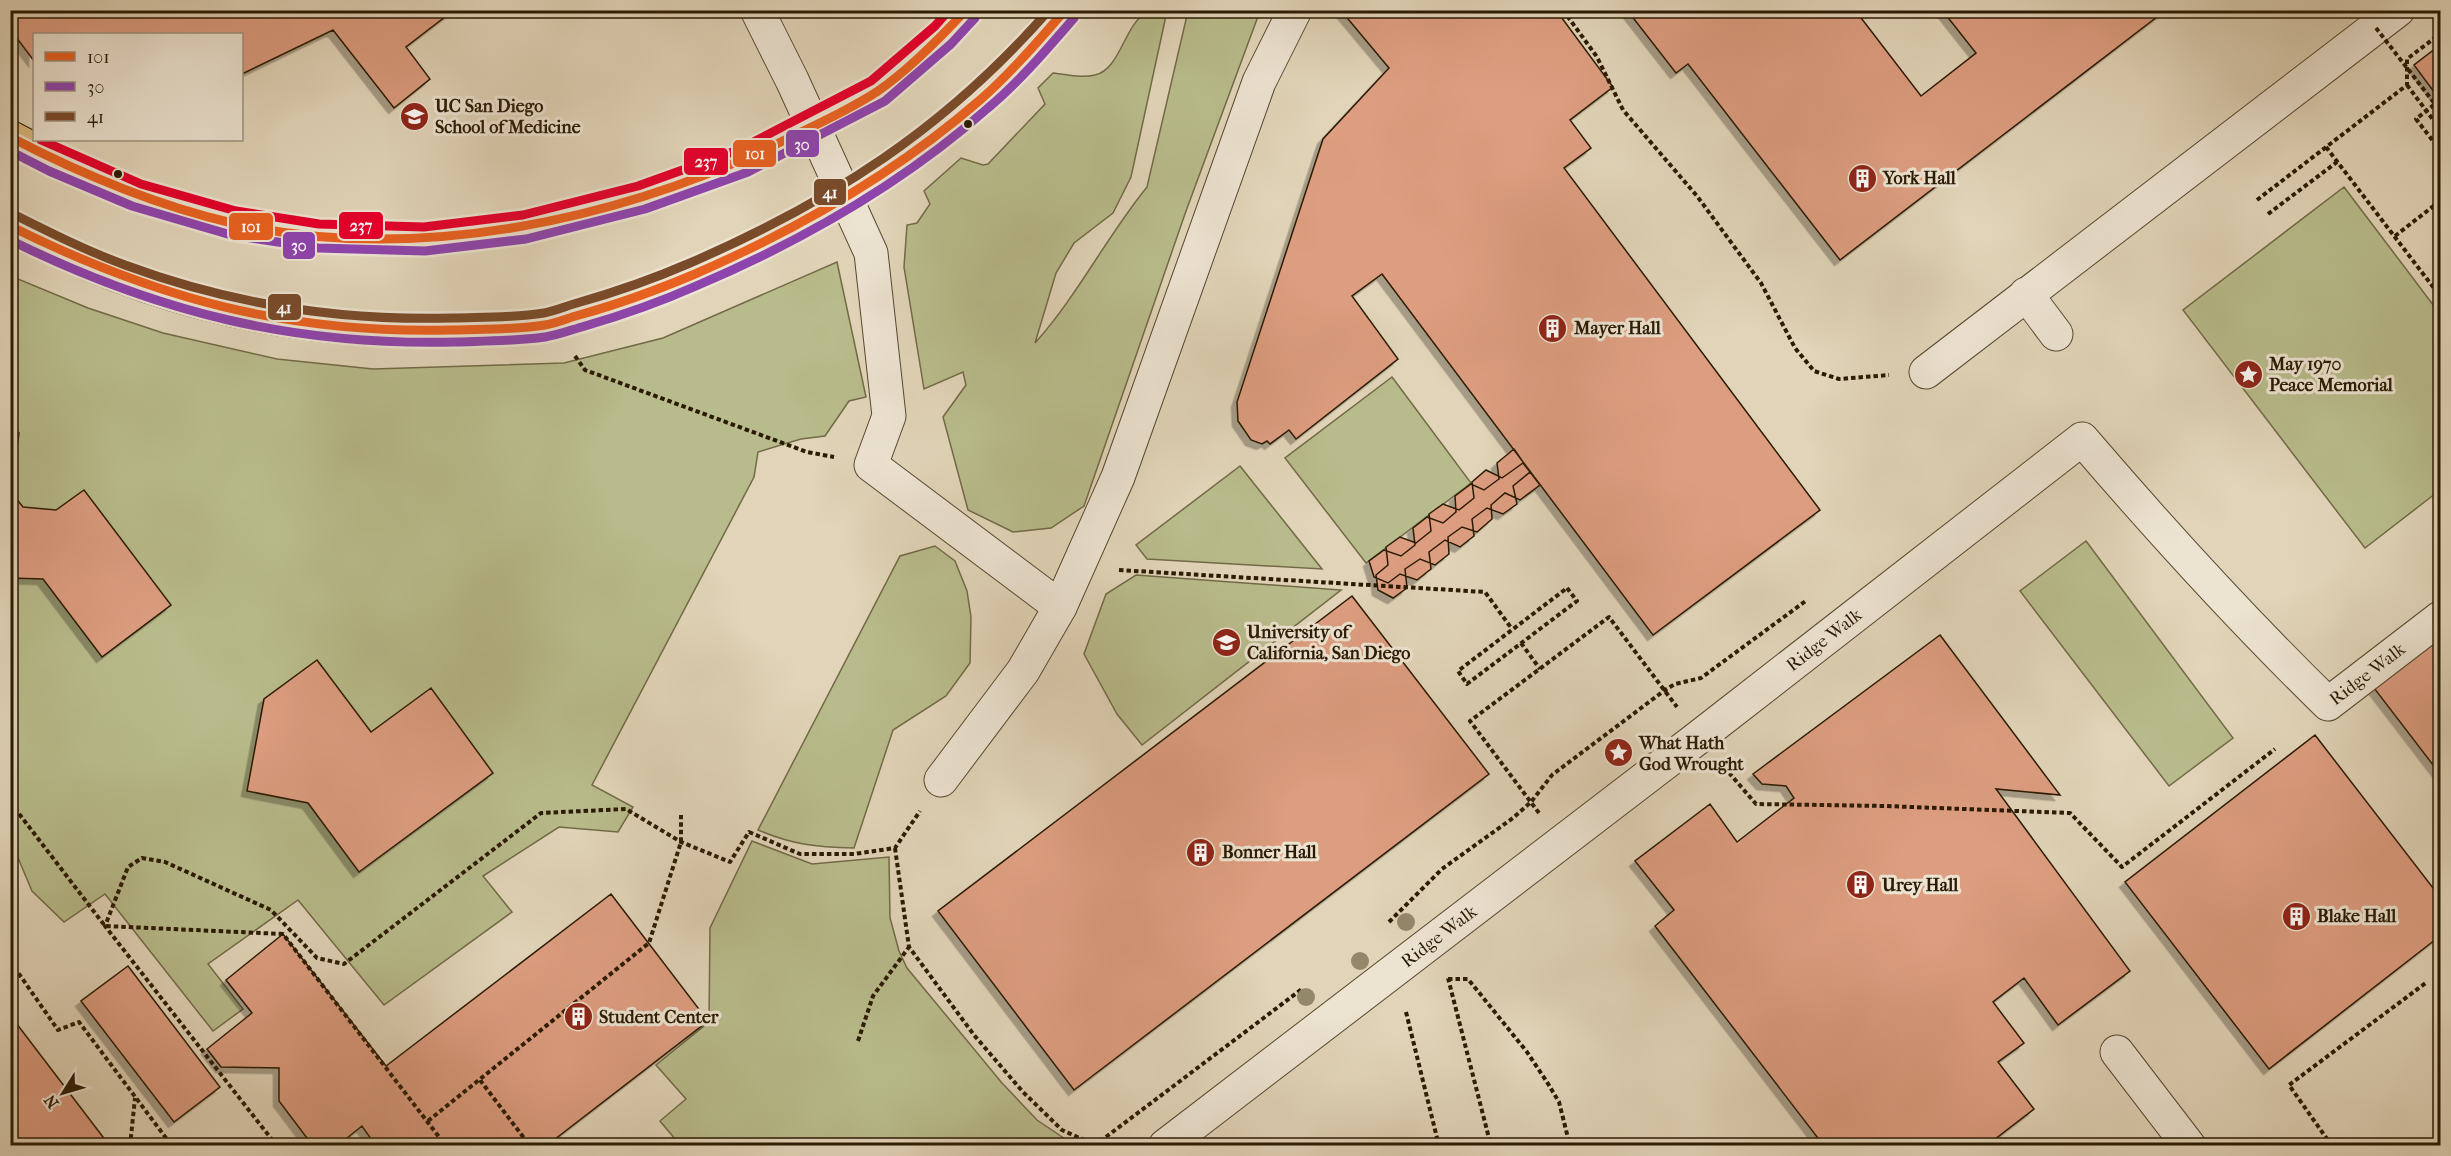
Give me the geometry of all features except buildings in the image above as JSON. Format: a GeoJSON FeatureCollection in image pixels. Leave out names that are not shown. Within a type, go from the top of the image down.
{"type":"FeatureCollection","features":[{"type":"Feature","properties":{"kind":"main road"},"geometry":{"type":"LineString","coordinates":[[12,143],[137,195],[233,223],[318,236],[425,239],[525,227],[642,196],[743,161],[878,91],[944,35],[966,10]]}},
{"type":"Feature","properties":{"kind":"main road"},"geometry":{"type":"LineString","coordinates":[[10,226],[133,282],[233,312],[322,326],[430,332],[546,325],[630,301],[718,265],[846,197],[898,166],[943,132],[997,86],[1039,42],[1065,10]]}},
{"type":"Feature","properties":{"kind":"street"},"geometry":{"type":"LineString","coordinates":[[757,10],[792,80],[871,253],[889,416],[872,465],[1060,607]]}},
{"type":"Feature","properties":{"kind":"street"},"geometry":{"type":"LineString","coordinates":[[941,780],[1023,671],[1060,607],[1118,477],[1259,82],[1296,10]]}},
{"type":"Feature","properties":{"kind":"street"},"geometry":{"type":"LineString","coordinates":[[1926,372],[2387,19]]}},
{"type":"Feature","properties":{"kind":"street"},"geometry":{"type":"LineString","coordinates":[[2026,294],[2056,334]]}},
{"type":"Feature","properties":{"kind":"street","name":"Ridge Walk"},"geometry":{"type":"LineString","coordinates":[[1165,1146],[1699,737],[2082,439],[2126,491],[2273,649],[2328,704],[2440,618]]}},
{"type":"Feature","properties":{"kind":"street"},"geometry":{"type":"LineString","coordinates":[[2117,1052],[2189,1146]]}},
{"type":"Feature","properties":{"kind":"path"},"geometry":{"type":"LineString","coordinates":[[1563,10],[1596,57],[1623,110],[1697,196],[1761,283],[1795,348],[1814,371],[1839,379],[1926,372]]}},
{"type":"Feature","properties":{"kind":"path"},"geometry":{"type":"LineString","coordinates":[[2387,19],[2435,104],[2416,119],[2440,150]]}},
{"type":"Feature","properties":{"kind":"path"},"geometry":{"type":"LineString","coordinates":[[2440,34],[2407,59],[2407,85],[2440,129]]}},
{"type":"Feature","properties":{"kind":"path"},"geometry":{"type":"LineString","coordinates":[[2257,200],[2407,85]]}},
{"type":"Feature","properties":{"kind":"path"},"geometry":{"type":"LineString","coordinates":[[2326,147],[2440,296]]}},
{"type":"Feature","properties":{"kind":"path"},"geometry":{"type":"LineString","coordinates":[[2268,214],[2337,162]]}},
{"type":"Feature","properties":{"kind":"path"},"geometry":{"type":"LineString","coordinates":[[2394,236],[2440,201]]}},
{"type":"Feature","properties":{"kind":"path"},"geometry":{"type":"LineString","coordinates":[[573,353],[585,370],[807,452],[872,465]]}},
{"type":"Feature","properties":{"kind":"path"},"geometry":{"type":"LineString","coordinates":[[1114,570],[1485,592],[1512,629]]}},
{"type":"Feature","properties":{"kind":"path"},"geometry":{"type":"LineString","coordinates":[[1567,588],[1577,601],[1467,684],[1458,671],[1512,629],[1567,588]]}},
{"type":"Feature","properties":{"kind":"path"},"geometry":{"type":"LineString","coordinates":[[1560,842],[1470,721],[1609,617],[1699,737],[1756,804],[2070,813],[2122,867],[2275,749]]}},
{"type":"Feature","properties":{"kind":"path"},"geometry":{"type":"LineString","coordinates":[[1521,643],[1540,669]]}},
{"type":"Feature","properties":{"kind":"path"},"geometry":{"type":"LineString","coordinates":[[1439,1146],[1405,961],[1384,927],[1442,869],[1492,834],[1531,802],[1551,775],[1665,690],[1675,684],[1701,678]]}},
{"type":"Feature","properties":{"kind":"path"},"geometry":{"type":"LineString","coordinates":[[941,780],[895,848],[909,946],[974,1035],[1023,1092],[1062,1130],[1095,1145],[1309,983]]}},
{"type":"Feature","properties":{"kind":"path"},"geometry":{"type":"LineString","coordinates":[[10,802],[273,1141]]}},
{"type":"Feature","properties":{"kind":"path"},"geometry":{"type":"LineString","coordinates":[[105,926],[128,867],[142,858],[165,862],[271,910],[317,958],[344,964],[541,813],[626,809],[681,842],[730,862],[749,832],[800,854],[854,854],[895,848]]}},
{"type":"Feature","properties":{"kind":"path"},"geometry":{"type":"LineString","coordinates":[[428,1121],[649,943],[681,842],[681,816]]}},
{"type":"Feature","properties":{"kind":"path"},"geometry":{"type":"LineString","coordinates":[[105,926],[283,934],[446,1146]]}},
{"type":"Feature","properties":{"kind":"path"},"geometry":{"type":"LineString","coordinates":[[858,1041],[873,996],[909,946]]}},
{"type":"Feature","properties":{"kind":"path"},"geometry":{"type":"LineString","coordinates":[[10,961],[58,1030],[79,1022],[172,1146]]}},
{"type":"Feature","properties":{"kind":"path"},"geometry":{"type":"LineString","coordinates":[[1405,961],[1449,979],[1468,979],[1527,1052],[1559,1102],[1570,1146]]}},
{"type":"Feature","properties":{"kind":"path"},"geometry":{"type":"LineString","coordinates":[[1449,979],[1491,1146]]}},
{"type":"Feature","properties":{"kind":"path"},"geometry":{"type":"LineString","coordinates":[[2332,1146],[2289,1085],[2427,982]]}},
{"type":"Feature","properties":{"kind":"path"},"geometry":{"type":"LineString","coordinates":[[480,1080],[530,1146]]}},
{"type":"Feature","properties":{"kind":"path"},"geometry":{"type":"LineString","coordinates":[[130,1146],[135,1097]]}},
{"type":"Feature","properties":{"kind":"green space"},"geometry":{"type":"Polygon","coordinates":[[[1148,11],[1167,11],[1131,177],[1113,213],[1074,243],[1056,273],[1035,343],[1051,325],[1147,187],[1188,11],[1260,11],[1186,211],[1084,506],[1051,528],[1013,532],[968,510],[943,417],[966,385],[963,372],[924,389],[904,267],[907,225],[917,223],[930,204],[924,191],[961,158],[983,165],[988,164],[1045,104],[1038,88],[1053,73],[1085,76],[1104,71],[1117,56],[1133,26],[1148,11]]]}},
{"type":"Feature","properties":{"kind":"green space"},"geometry":{"type":"Polygon","coordinates":[[[2344,187],[2440,314],[2440,490],[2365,548],[2183,310],[2344,187]]]}},
{"type":"Feature","properties":{"kind":"green space"},"geometry":{"type":"Polygon","coordinates":[[[837,262],[866,397],[849,401],[825,436],[801,439],[758,452],[754,477],[592,785],[633,807],[618,832],[559,827],[483,876],[512,912],[384,1005],[298,900],[208,964],[243,1009],[213,1031],[105,894],[64,922],[32,891],[16,853],[11,851],[11,276],[88,308],[163,333],[277,359],[373,369],[564,363],[663,338],[837,262]]]}},
{"type":"Feature","properties":{"kind":"green space"},"geometry":{"type":"Polygon","coordinates":[[[1392,377],[1471,483],[1366,563],[1285,458],[1392,377]]]}},
{"type":"Feature","properties":{"kind":"green space"},"geometry":{"type":"Polygon","coordinates":[[[1240,466],[1322,569],[1147,559],[1136,545],[1240,466]]]}},
{"type":"Feature","properties":{"kind":"green space"},"geometry":{"type":"Polygon","coordinates":[[[2086,541],[2233,738],[2169,786],[2020,591],[2086,541]]]}},
{"type":"Feature","properties":{"kind":"green space"},"geometry":{"type":"Polygon","coordinates":[[[935,546],[955,561],[967,591],[971,617],[970,663],[946,696],[893,730],[854,848],[805,844],[758,830],[900,556],[935,546]]]}},
{"type":"Feature","properties":{"kind":"green space"},"geometry":{"type":"Polygon","coordinates":[[[1136,575],[1341,590],[1142,745],[1117,714],[1084,654],[1106,594],[1136,575]]]}},
{"type":"Feature","properties":{"kind":"green space"},"geometry":{"type":"Polygon","coordinates":[[[752,841],[812,864],[889,857],[890,918],[899,951],[907,968],[1002,1083],[1037,1120],[1074,1145],[680,1145],[660,1121],[686,1099],[656,1065],[709,1022],[710,928],[752,841]]]}},
{"type":"Feature","properties":{"kind":"transit line","name":"237"},"geometry":{"type":"LineString","coordinates":[[43,141],[141,184],[236,211],[319,224],[424,227],[523,215],[638,186],[738,150],[871,81],[935,26],[949,10]]}},
{"type":"Feature","properties":{"kind":"transit line","name":"101"},"geometry":{"type":"LineString","coordinates":[[10,137],[64,164],[147,198],[232,223],[303,235],[374,239],[446,236],[518,227],[589,212],[659,191],[726,166],[813,126],[857,104],[889,83],[924,53],[966,10]]}},
{"type":"Feature","properties":{"kind":"transit line","name":"41"},"geometry":{"type":"LineString","coordinates":[[15,215],[83,248],[125,265],[165,279],[245,300],[327,313],[410,318],[510,317],[544,313],[620,290],[690,263],[792,214],[839,187],[928,126],[970,91],[1049,10]]}},
{"type":"Feature","properties":{"kind":"transit line","name":"101"},"geometry":{"type":"LineString","coordinates":[[10,226],[64,252],[118,274],[224,307],[278,318],[334,326],[391,330],[498,329],[549,324],[623,301],[695,274],[771,238],[844,198],[914,152],[980,100],[1024,57],[1065,10]]}},
{"type":"Feature","properties":{"kind":"transit line","name":"30"},"geometry":{"type":"LineString","coordinates":[[10,151],[49,171],[132,206],[231,235],[318,248],[425,251],[526,239],[645,209],[748,172],[885,101],[951,44],[975,18]]}},
{"type":"Feature","properties":{"kind":"transit line","name":"30"},"geometry":{"type":"LineString","coordinates":[[10,240],[118,287],[172,305],[226,320],[281,330],[338,338],[396,342],[500,341],[550,336],[627,313],[682,292],[774,250],[850,209],[921,162],[1000,98],[1074,18]]}},
{"type":"Feature","properties":{"kind":"place","name":"UC San Diego School of Medicine"},"geometry":{"type":"Point","coordinates":[414,116]}},
{"type":"Feature","properties":{"kind":"place","name":"York Hall"},"geometry":{"type":"Point","coordinates":[1862,178]}},
{"type":"Feature","properties":{"kind":"place","name":"Mayer Hall"},"geometry":{"type":"Point","coordinates":[1553,328]}},
{"type":"Feature","properties":{"kind":"place","name":"May 1970 Peace Memorial"},"geometry":{"type":"Point","coordinates":[2248,374]}},
{"type":"Feature","properties":{"kind":"place","name":"University of California, San Diego"},"geometry":{"type":"Point","coordinates":[1226,642]}},
{"type":"Feature","properties":{"kind":"place","name":"What Hath God Wrought"},"geometry":{"type":"Point","coordinates":[1618,753]}},
{"type":"Feature","properties":{"kind":"place","name":"Bonner Hall"},"geometry":{"type":"Point","coordinates":[1201,852]}},
{"type":"Feature","properties":{"kind":"place","name":"Urey Hall"},"geometry":{"type":"Point","coordinates":[1861,885]}},
{"type":"Feature","properties":{"kind":"place","name":"Blake Hall"},"geometry":{"type":"Point","coordinates":[2296,916]}},
{"type":"Feature","properties":{"kind":"place","name":"Student Center"},"geometry":{"type":"Point","coordinates":[578,1017]}}]}
